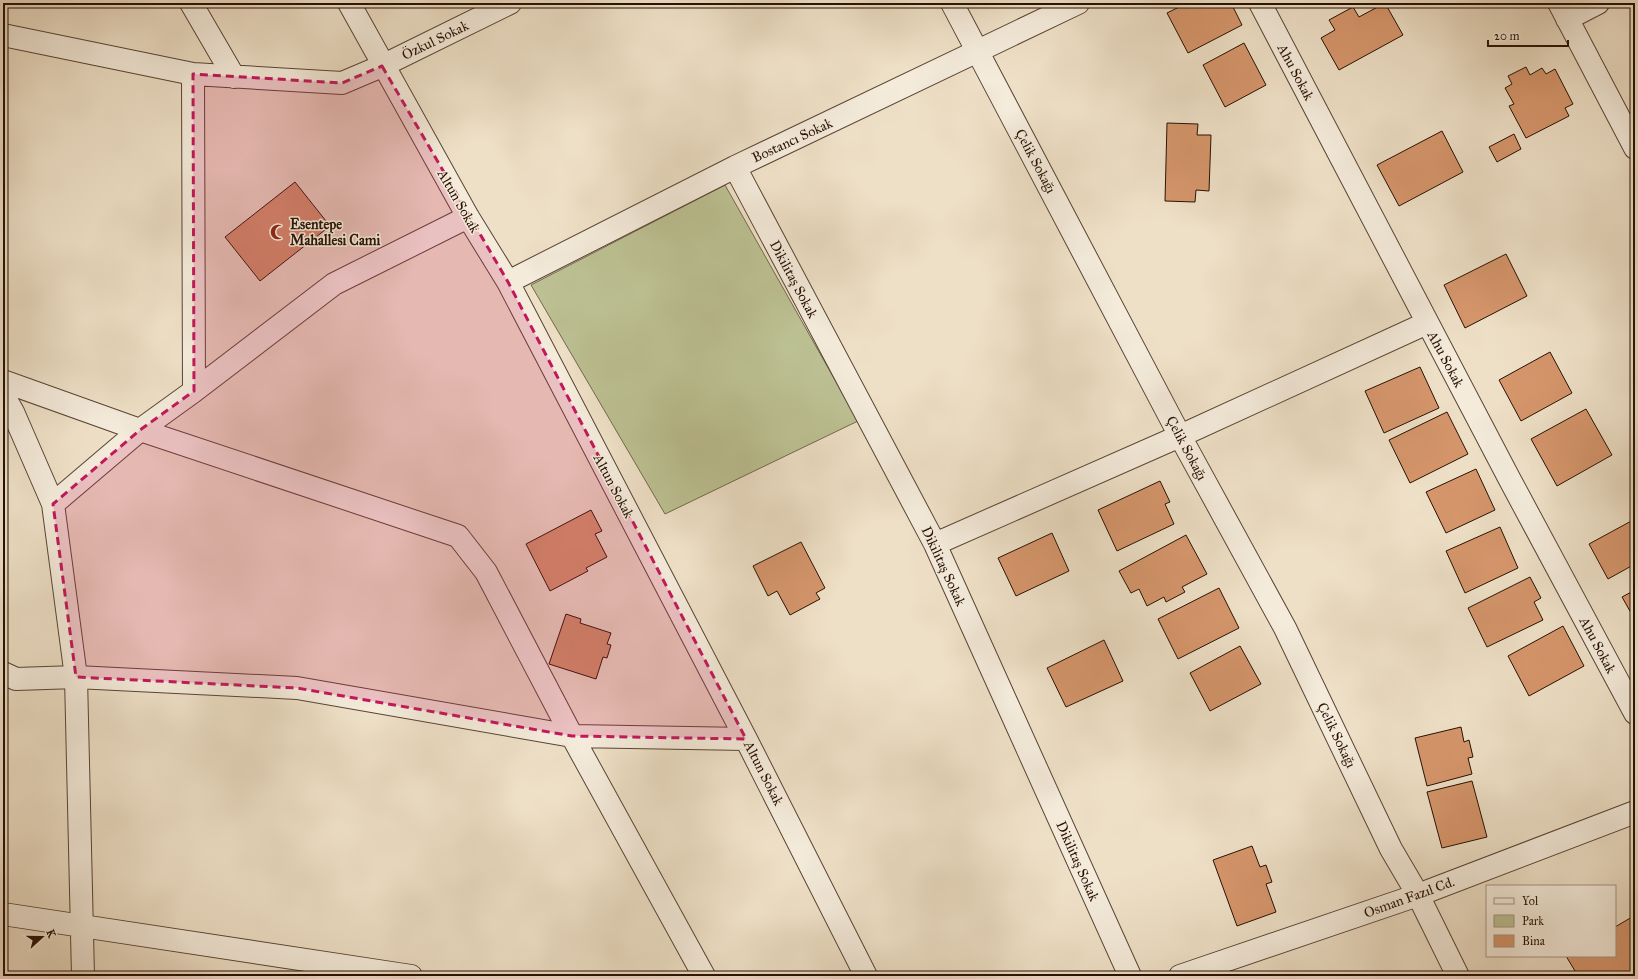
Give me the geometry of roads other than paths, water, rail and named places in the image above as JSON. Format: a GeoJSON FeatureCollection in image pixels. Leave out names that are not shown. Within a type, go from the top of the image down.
{"type":"FeatureCollection","features":[{"type":"Feature","properties":{"kind":"street"},"geometry":{"type":"LineString","coordinates":[[191,3],[234,77]]}},
{"type":"Feature","properties":{"kind":"street","name":"Altun Sokak"},"geometry":{"type":"LineString","coordinates":[[349,3],[382,66],[468,217],[508,282],[746,739],[866,976]]}},
{"type":"Feature","properties":{"kind":"street","name":"Özkul Sokak"},"geometry":{"type":"LineString","coordinates":[[3,35],[194,74],[342,84],[510,3]]}},
{"type":"Feature","properties":{"kind":"street","name":"Çelik Sokağı"},"geometry":{"type":"LineString","coordinates":[[952,3],[1180,436],[1285,628],[1391,849],[1418,895],[1458,976]]}},
{"type":"Feature","properties":{"kind":"street","name":"Bostancı Sokak"},"geometry":{"type":"LineString","coordinates":[[508,282],[735,167],[1078,3]]}},
{"type":"Feature","properties":{"kind":"street","name":"Ahu Sokak"},"geometry":{"type":"LineString","coordinates":[[1260,3],[1427,323],[1635,713]]}},
{"type":"Feature","properties":{"kind":"street"},"geometry":{"type":"LineString","coordinates":[[1598,3],[1563,11],[1635,148]]}},
{"type":"Feature","properties":{"kind":"street"},"geometry":{"type":"LineString","coordinates":[[194,74],[194,391]]}},
{"type":"Feature","properties":{"kind":"street","name":"Dikilitaş Sokak"},"geometry":{"type":"LineString","coordinates":[[735,167],[934,544],[1130,976]]}},
{"type":"Feature","properties":{"kind":"street"},"geometry":{"type":"LineString","coordinates":[[53,504],[140,430],[194,391],[334,284],[468,217]]}},
{"type":"Feature","properties":{"kind":"street"},"geometry":{"type":"LineString","coordinates":[[934,544],[1180,436],[1427,323]]}},
{"type":"Feature","properties":{"kind":"street"},"geometry":{"type":"LineString","coordinates":[[3,381],[140,430],[458,536],[486,572],[572,736],[704,976]]}},
{"type":"Feature","properties":{"kind":"street"},"geometry":{"type":"LineString","coordinates":[[3,394],[13,412],[53,504],[76,677],[80,925],[83,976]]}},
{"type":"Feature","properties":{"kind":"street"},"geometry":{"type":"LineString","coordinates":[[3,673],[16,679],[76,677],[297,688],[572,736],[746,739]]}},
{"type":"Feature","properties":{"kind":"street","name":"Osman Fazıl Cd."},"geometry":{"type":"LineString","coordinates":[[1180,976],[1418,895],[1635,812]]}},
{"type":"Feature","properties":{"kind":"street"},"geometry":{"type":"LineString","coordinates":[[3,914],[411,976]]}},
{"type":"Feature","properties":{"kind":"place","name":"Esentepe Mahallesi Cami"},"geometry":{"type":"Point","coordinates":[278,232]}}]}
